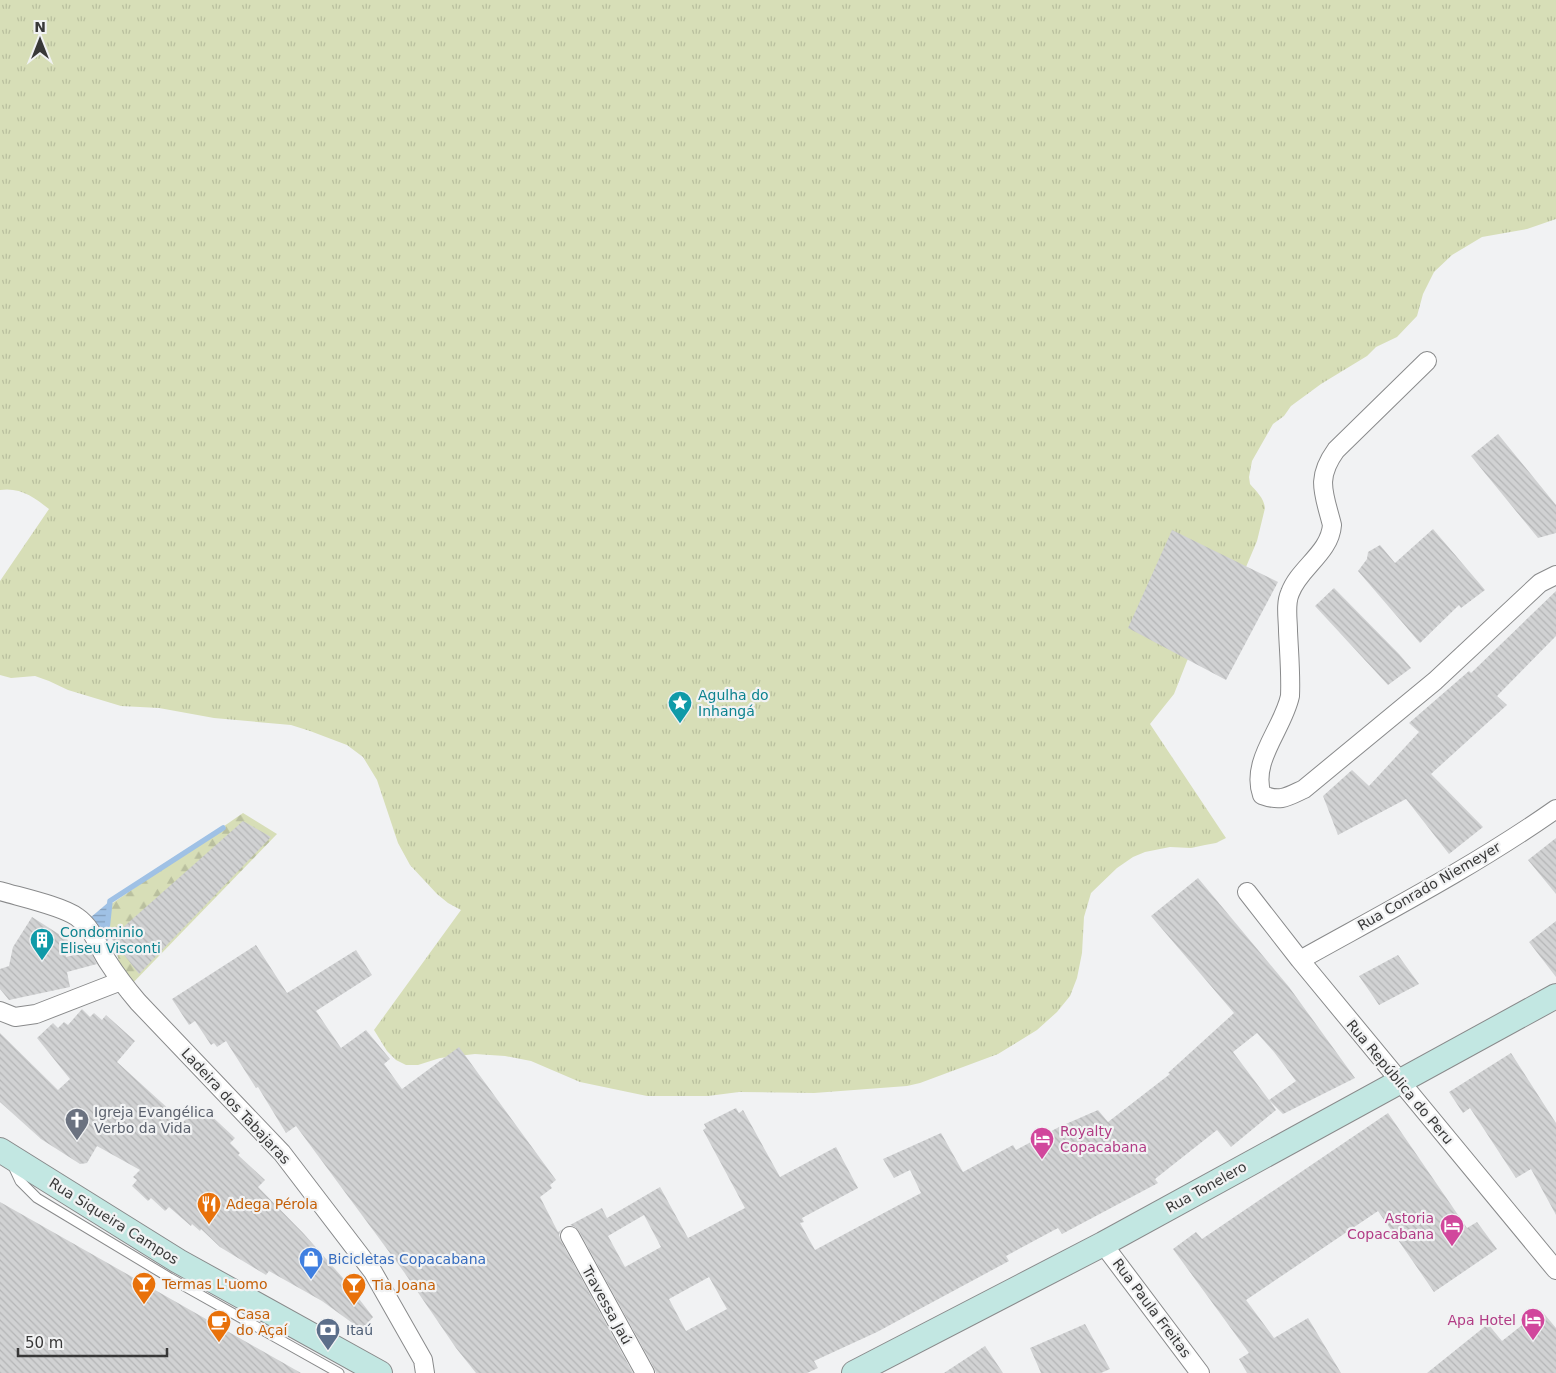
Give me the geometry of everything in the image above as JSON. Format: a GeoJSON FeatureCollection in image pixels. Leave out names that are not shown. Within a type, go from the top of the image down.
{"type":"FeatureCollection","features":[{"type":"Feature","properties":{"kind":"street"},"geometry":{"type":"LineString","coordinates":[[1427,362],[1336,450],[1323,474],[1322,486],[1332,531],[1314,559],[1295,582],[1289,594],[1287,610],[1290,696],[1287,710],[1261,762],[1258,775],[1262,795],[1273,799],[1286,798],[1304,789],[1435,681],[1540,583],[1556,575]]}},
{"type":"Feature","properties":{"kind":"street","name":"Rua Conrado Niemeyer"},"geometry":{"type":"LineString","coordinates":[[1300,960],[1453,875],[1556,809]]}},
{"type":"Feature","properties":{"kind":"street","name":"Ladeira dos Tabajaras"},"geometry":{"type":"LineString","coordinates":[[0,891],[72,914],[79,919],[98,941],[106,960],[121,981],[170,1036],[282,1153],[373,1272],[423,1360],[425,1373]]}},
{"type":"Feature","properties":{"kind":"street","name":"Rua República do Peru"},"geometry":{"type":"LineString","coordinates":[[1247,892],[1300,960],[1556,1270]]}},
{"type":"Feature","properties":{"kind":"street"},"geometry":{"type":"LineString","coordinates":[[0,1012],[15,1017],[36,1014],[121,981]]}},
{"type":"Feature","properties":{"kind":"street","name":"Rua Tonelero"},"geometry":{"type":"LineString","coordinates":[[854,1373],[1103,1244],[1556,996]]}},
{"type":"Feature","properties":{"kind":"street","name":"Rua Siqueira Campos"},"geometry":{"type":"LineString","coordinates":[[4,1152],[178,1261],[380,1373]]}},
{"type":"Feature","properties":{"kind":"street","name":"Travessa Jaú"},"geometry":{"type":"LineString","coordinates":[[570,1236],[645,1373]]}},
{"type":"Feature","properties":{"kind":"street","name":"Rua Paula Freitas"},"geometry":{"type":"LineString","coordinates":[[1103,1244],[1200,1373]]}},
{"type":"Feature","properties":{"kind":"lane","name":"Rua Siqueira Campos"},"geometry":{"type":"LineString","coordinates":[[4,1152],[20,1181],[37,1198],[170,1278],[339,1373]]}},
{"type":"Feature","properties":{"kind":"green space"},"geometry":{"type":"Polygon","coordinates":[[[0,0],[1556,0],[1556,219],[1527,229],[1482,237],[1452,255],[1434,272],[1423,294],[1417,316],[1397,337],[1376,347],[1367,356],[1321,384],[1291,406],[1284,416],[1273,424],[1252,461],[1249,477],[1250,484],[1261,498],[1265,508],[1257,541],[1246,567],[1203,629],[1187,661],[1174,694],[1150,724],[1226,838],[1216,843],[1191,848],[1170,847],[1145,852],[1133,857],[1117,868],[1091,893],[1084,917],[1082,953],[1077,978],[1070,996],[1057,1012],[1037,1030],[998,1054],[920,1083],[907,1086],[814,1093],[739,1092],[708,1096],[647,1096],[580,1082],[531,1061],[505,1056],[475,1054],[440,1058],[418,1065],[406,1065],[396,1060],[387,1051],[374,1030],[461,910],[437,894],[410,865],[398,843],[377,780],[363,757],[347,745],[291,725],[214,718],[159,708],[121,706],[68,690],[35,676],[11,678],[0,675],[0,581],[49,509],[32,497],[20,492],[7,489],[0,490],[0,0]]]}},
{"type":"Feature","properties":{"kind":"green space"},"geometry":{"type":"Polygon","coordinates":[[[243,813],[277,834],[127,989],[104,909],[243,813]]]}},
{"type":"Feature","properties":{"kind":"water"},"geometry":{"type":"Polygon","coordinates":[[[110,901],[106,938],[100,945],[84,923],[110,901]]]}},
{"type":"Feature","properties":{"kind":"building"},"geometry":{"type":"Polygon","coordinates":[[[1498,434],[1556,505],[1556,533],[1538,538],[1471,456],[1498,434]]]}},
{"type":"Feature","properties":{"kind":"building"},"geometry":{"type":"Polygon","coordinates":[[[1433,529],[1485,590],[1461,608],[1459,605],[1420,643],[1358,571],[1367,559],[1368,552],[1380,545],[1395,563],[1433,529]]]}},
{"type":"Feature","properties":{"kind":"building"},"geometry":{"type":"Polygon","coordinates":[[[1172,530],[1278,582],[1226,680],[1128,628],[1172,530]]]}},
{"type":"Feature","properties":{"kind":"building"},"geometry":{"type":"Polygon","coordinates":[[[1334,588],[1411,668],[1388,685],[1315,606],[1334,588]]]}},
{"type":"Feature","properties":{"kind":"building"},"geometry":{"type":"Polygon","coordinates":[[[1556,591],[1556,636],[1497,696],[1507,705],[1431,774],[1483,827],[1449,854],[1406,799],[1338,835],[1323,796],[1352,770],[1369,786],[1419,732],[1409,723],[1469,671],[1471,673],[1556,591]]]}},
{"type":"Feature","properties":{"kind":"building"},"geometry":{"type":"Polygon","coordinates":[[[243,821],[271,837],[139,974],[111,938],[243,821]]]}},
{"type":"Feature","properties":{"kind":"building"},"geometry":{"type":"Polygon","coordinates":[[[1556,838],[1556,894],[1528,860],[1556,838]]]}},
{"type":"Feature","properties":{"kind":"building"},"geometry":{"type":"Polygon","coordinates":[[[1198,878],[1289,987],[1355,1078],[1283,1114],[1269,1100],[1276,1110],[1231,1147],[1217,1130],[1155,1179],[1158,1183],[1062,1234],[1058,1228],[1006,1256],[1009,1261],[877,1332],[814,1361],[818,1368],[807,1373],[656,1373],[579,1231],[570,1225],[602,1208],[607,1218],[660,1187],[688,1238],[745,1208],[703,1130],[706,1128],[704,1124],[736,1108],[739,1113],[743,1110],[780,1177],[836,1147],[858,1188],[802,1218],[804,1222],[800,1223],[815,1250],[921,1193],[910,1170],[894,1178],[883,1159],[941,1133],[963,1172],[1013,1145],[1016,1150],[1059,1127],[1098,1110],[1108,1122],[1170,1074],[1168,1073],[1234,1013],[1151,916],[1198,878]],[[1257,1033],[1233,1052],[1269,1100],[1296,1081],[1257,1033]],[[644,1215],[608,1236],[625,1267],[661,1247],[644,1215]],[[709,1277],[669,1299],[686,1331],[727,1309],[709,1277]]]}},
{"type":"Feature","properties":{"kind":"building","name":"Condominio Eliseu Visconti"},"geometry":{"type":"Polygon","coordinates":[[[32,917],[68,940],[66,957],[90,951],[97,964],[67,972],[70,987],[9,1000],[0,989],[0,969],[9,966],[13,947],[32,917]]]}},
{"type":"Feature","properties":{"kind":"building"},"geometry":{"type":"Polygon","coordinates":[[[1556,921],[1556,977],[1529,942],[1556,921]]]}},
{"type":"Feature","properties":{"kind":"building"},"geometry":{"type":"Polygon","coordinates":[[[256,945],[287,993],[356,950],[372,975],[316,1011],[341,1048],[366,1030],[390,1059],[384,1064],[402,1089],[459,1047],[556,1180],[550,1185],[552,1188],[540,1197],[558,1232],[561,1230],[559,1235],[561,1241],[633,1373],[476,1373],[296,1126],[286,1133],[258,1087],[256,1088],[226,1041],[217,1047],[214,1043],[211,1045],[195,1021],[189,1025],[172,999],[256,945]]]}},
{"type":"Feature","properties":{"kind":"building"},"geometry":{"type":"Polygon","coordinates":[[[1398,955],[1419,984],[1379,1005],[1359,976],[1398,955]]]}},
{"type":"Feature","properties":{"kind":"building"},"geometry":{"type":"Polygon","coordinates":[[[82,1009],[90,1017],[94,1013],[102,1020],[106,1015],[135,1041],[117,1062],[183,1122],[197,1108],[201,1111],[203,1108],[235,1138],[230,1143],[240,1153],[238,1155],[265,1180],[258,1187],[304,1234],[343,1278],[373,1317],[362,1330],[322,1301],[269,1271],[266,1275],[220,1247],[201,1229],[200,1231],[192,1224],[191,1226],[169,1207],[165,1211],[151,1198],[148,1201],[132,1186],[137,1180],[133,1177],[140,1170],[97,1146],[87,1163],[80,1164],[41,1139],[0,1102],[0,1033],[58,1090],[70,1079],[37,1038],[53,1023],[58,1028],[64,1022],[68,1025],[82,1009]]]}},
{"type":"Feature","properties":{"kind":"building"},"geometry":{"type":"Polygon","coordinates":[[[1511,1053],[1556,1123],[1556,1215],[1531,1169],[1516,1178],[1470,1108],[1463,1113],[1449,1092],[1511,1053]]]}},
{"type":"Feature","properties":{"kind":"building"},"geometry":{"type":"Polygon","coordinates":[[[1388,1113],[1467,1228],[1477,1222],[1497,1249],[1434,1292],[1378,1211],[1246,1300],[1274,1338],[1308,1318],[1341,1373],[1247,1373],[1239,1359],[1249,1353],[1173,1249],[1196,1232],[1202,1239],[1388,1113]]]}},
{"type":"Feature","properties":{"kind":"building"},"geometry":{"type":"Polygon","coordinates":[[[0,1202],[134,1278],[301,1373],[0,1373],[0,1202]]]}},
{"type":"Feature","properties":{"kind":"building"},"geometry":{"type":"Polygon","coordinates":[[[1541,1310],[1556,1328],[1556,1373],[1427,1373],[1488,1324],[1502,1341],[1541,1310]]]}},
{"type":"Feature","properties":{"kind":"building"},"geometry":{"type":"Polygon","coordinates":[[[1085,1324],[1110,1369],[1101,1373],[1041,1373],[1030,1348],[1085,1324]]]}},
{"type":"Feature","properties":{"kind":"building"},"geometry":{"type":"Polygon","coordinates":[[[985,1346],[1003,1373],[944,1373],[985,1346]]]}},
{"type":"Feature","properties":{"kind":"waterway"},"geometry":{"type":"LineString","coordinates":[[100,945],[106,938],[110,901],[223,828]]}},
{"type":"Feature","properties":{"kind":"place","name":"Agulha do Inhangá"},"geometry":{"type":"Point","coordinates":[680,724]}},
{"type":"Feature","properties":{"kind":"place","name":"Condominio Eliseu Visconti"},"geometry":{"type":"Point","coordinates":[42,961]}},
{"type":"Feature","properties":{"kind":"place","name":"Igreja Evangélica Verbo da Vida"},"geometry":{"type":"Point","coordinates":[77,1141]}},
{"type":"Feature","properties":{"kind":"place","name":"Royalty Copacabana"},"geometry":{"type":"Point","coordinates":[1042,1160]}},
{"type":"Feature","properties":{"kind":"place","name":"Adega Pérola"},"geometry":{"type":"Point","coordinates":[209,1225]}},
{"type":"Feature","properties":{"kind":"place","name":"Astoria Copacabana"},"geometry":{"type":"Point","coordinates":[1452,1247]}},
{"type":"Feature","properties":{"kind":"place","name":"Bicicletas Copacabana"},"geometry":{"type":"Point","coordinates":[311,1280]}},
{"type":"Feature","properties":{"kind":"place","name":"Termas L'uomo"},"geometry":{"type":"Point","coordinates":[144,1305]}},
{"type":"Feature","properties":{"kind":"place","name":"Tia Joana"},"geometry":{"type":"Point","coordinates":[354,1306]}},
{"type":"Feature","properties":{"kind":"place","name":"Apa Hotel"},"geometry":{"type":"Point","coordinates":[1533,1341]}},
{"type":"Feature","properties":{"kind":"place","name":"Casa do Açaí"},"geometry":{"type":"Point","coordinates":[219,1343]}},
{"type":"Feature","properties":{"kind":"place","name":"Itaú"},"geometry":{"type":"Point","coordinates":[328,1351]}}]}
